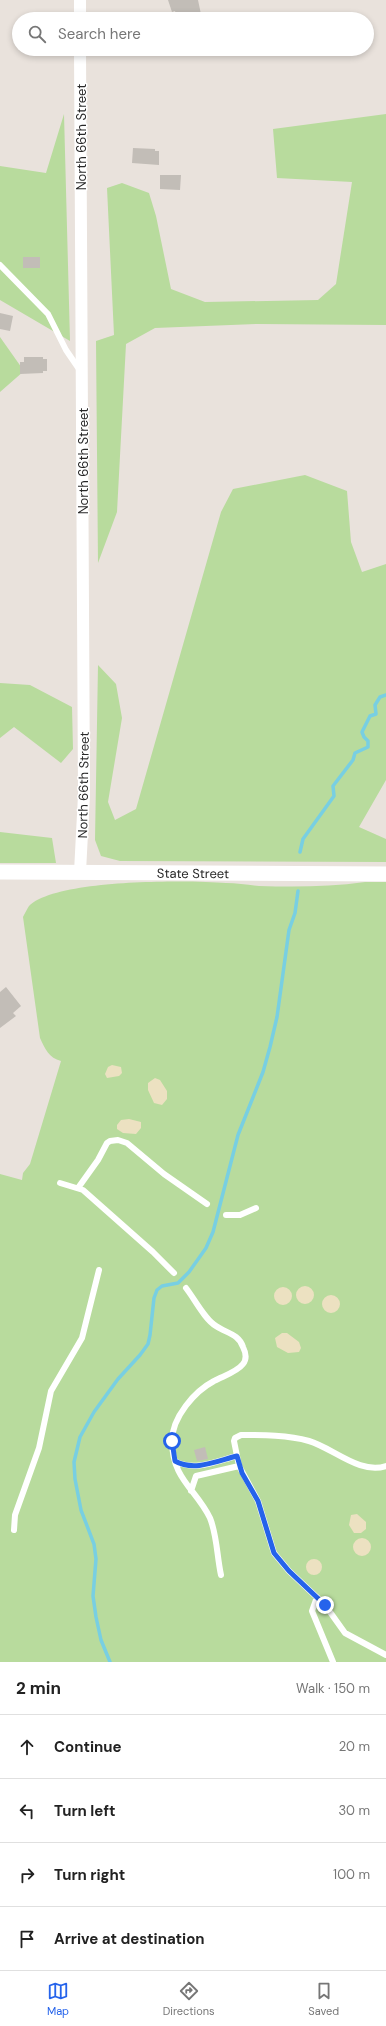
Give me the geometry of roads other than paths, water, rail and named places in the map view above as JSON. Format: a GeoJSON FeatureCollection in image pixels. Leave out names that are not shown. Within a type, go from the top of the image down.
{"type":"FeatureCollection","features":[{"type":"Feature","properties":{"kind":"street"},"geometry":{"type":"LineString","coordinates":[[80,0],[80,12]]}},
{"type":"Feature","properties":{"kind":"street","name":"North 66th Street"},"geometry":{"type":"LineString","coordinates":[[80,56],[83,373],[84,794],[80,872]]}},
{"type":"Feature","properties":{"kind":"street","name":"State Street"},"geometry":{"type":"LineString","coordinates":[[0,872],[386,874]]}},
{"type":"Feature","properties":{"kind":"lane"},"geometry":{"type":"LineString","coordinates":[[0,265],[48,314],[66,350],[83,373]]}},
{"type":"Feature","properties":{"kind":"lane"},"geometry":{"type":"LineString","coordinates":[[78,1188],[98,1160],[107,1143],[118,1140],[127,1143],[164,1174],[207,1204]]}},
{"type":"Feature","properties":{"kind":"lane"},"geometry":{"type":"LineString","coordinates":[[60,1183],[78,1188],[153,1252],[174,1273]]}},
{"type":"Feature","properties":{"kind":"lane"},"geometry":{"type":"LineString","coordinates":[[226,1215],[240,1215],[256,1208]]}},
{"type":"Feature","properties":{"kind":"lane"},"geometry":{"type":"LineString","coordinates":[[14,1530],[15,1515],[39,1448],[51,1391],[82,1338],[99,1270]]}},
{"type":"Feature","properties":{"kind":"lane"},"geometry":{"type":"LineString","coordinates":[[186,1288],[210,1322],[238,1338],[244,1349],[246,1358],[240,1368],[205,1386],[186,1407],[176,1424],[172,1436],[175,1461],[182,1479],[203,1507],[211,1522],[220,1575]]}},
{"type":"Feature","properties":{"kind":"lane"},"geometry":{"type":"LineString","coordinates":[[386,1466],[375,1469],[364,1467],[308,1441],[248,1435],[241,1435],[235,1438],[239,1466],[258,1501],[274,1553],[294,1576],[317,1597],[345,1633],[386,1655]]}},
{"type":"Feature","properties":{"kind":"lane"},"geometry":{"type":"LineString","coordinates":[[175,1461],[186,1467],[193,1467],[237,1456]]}},
{"type":"Feature","properties":{"kind":"lane"},"geometry":{"type":"LineString","coordinates":[[191,1492],[196,1476],[239,1466]]}},
{"type":"Feature","properties":{"kind":"lane"},"geometry":{"type":"LineString","coordinates":[[317,1597],[313,1606],[314,1616],[333,1662]]}},
{"type":"Feature","properties":{"kind":"waterway"},"geometry":{"type":"LineString","coordinates":[[300,852],[303,839],[334,796],[333,786],[353,760],[355,753],[368,747],[368,741],[362,732],[370,716],[376,714],[375,705],[380,697],[386,695]]}},
{"type":"Feature","properties":{"kind":"waterway"},"geometry":{"type":"LineString","coordinates":[[110,1662],[101,1640],[93,1596],[96,1559],[94,1544],[81,1510],[75,1479],[74,1462],[80,1437],[94,1412],[118,1379],[148,1344],[154,1298],[157,1290],[162,1286],[178,1283],[189,1272],[206,1248],[213,1232],[238,1135],[263,1072],[270,1047],[277,1017],[289,930],[295,913],[298,891]]}}]}
